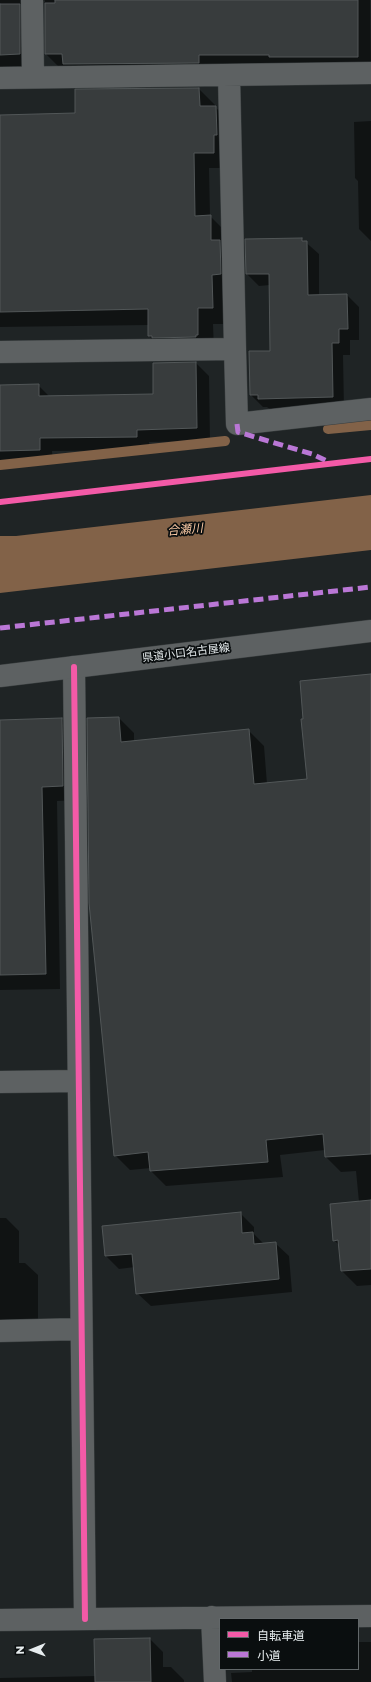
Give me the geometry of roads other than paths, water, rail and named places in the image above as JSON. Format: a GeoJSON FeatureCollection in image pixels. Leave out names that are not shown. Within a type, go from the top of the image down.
{"type":"FeatureCollection","features":[{"type":"Feature","properties":{"kind":"street"},"geometry":{"type":"LineString","coordinates":[[32,0],[33,77]]}},
{"type":"Feature","properties":{"kind":"street"},"geometry":{"type":"LineString","coordinates":[[0,78],[371,73]]}},
{"type":"Feature","properties":{"kind":"street"},"geometry":{"type":"LineString","coordinates":[[229,75],[237,424],[371,409]]}},
{"type":"Feature","properties":{"kind":"street"},"geometry":{"type":"LineString","coordinates":[[0,352],[235,348]]}},
{"type":"Feature","properties":{"kind":"street","name":"県道小口名古屋線"},"geometry":{"type":"LineString","coordinates":[[0,676],[371,631]]}},
{"type":"Feature","properties":{"kind":"street"},"geometry":{"type":"LineString","coordinates":[[74,667],[85,1619]]}},
{"type":"Feature","properties":{"kind":"street"},"geometry":{"type":"LineString","coordinates":[[0,1082],[78,1081]]}},
{"type":"Feature","properties":{"kind":"street"},"geometry":{"type":"LineString","coordinates":[[0,1331],[81,1329]]}},
{"type":"Feature","properties":{"kind":"street"},"geometry":{"type":"LineString","coordinates":[[0,1620],[371,1616]]}},
{"type":"Feature","properties":{"kind":"street"},"geometry":{"type":"LineString","coordinates":[[212,1617],[215,1682]]}},
{"type":"Feature","properties":{"kind":"water","name":"合瀬川"},"geometry":{"type":"Polygon","coordinates":[[[371,495],[371,550],[0,593],[0,536],[16,536],[371,495]]]}},
{"type":"Feature","properties":{"kind":"waterway"},"geometry":{"type":"LineString","coordinates":[[328,429],[371,425]]}},
{"type":"Feature","properties":{"kind":"waterway"},"geometry":{"type":"LineString","coordinates":[[0,465],[225,441]]}}]}
